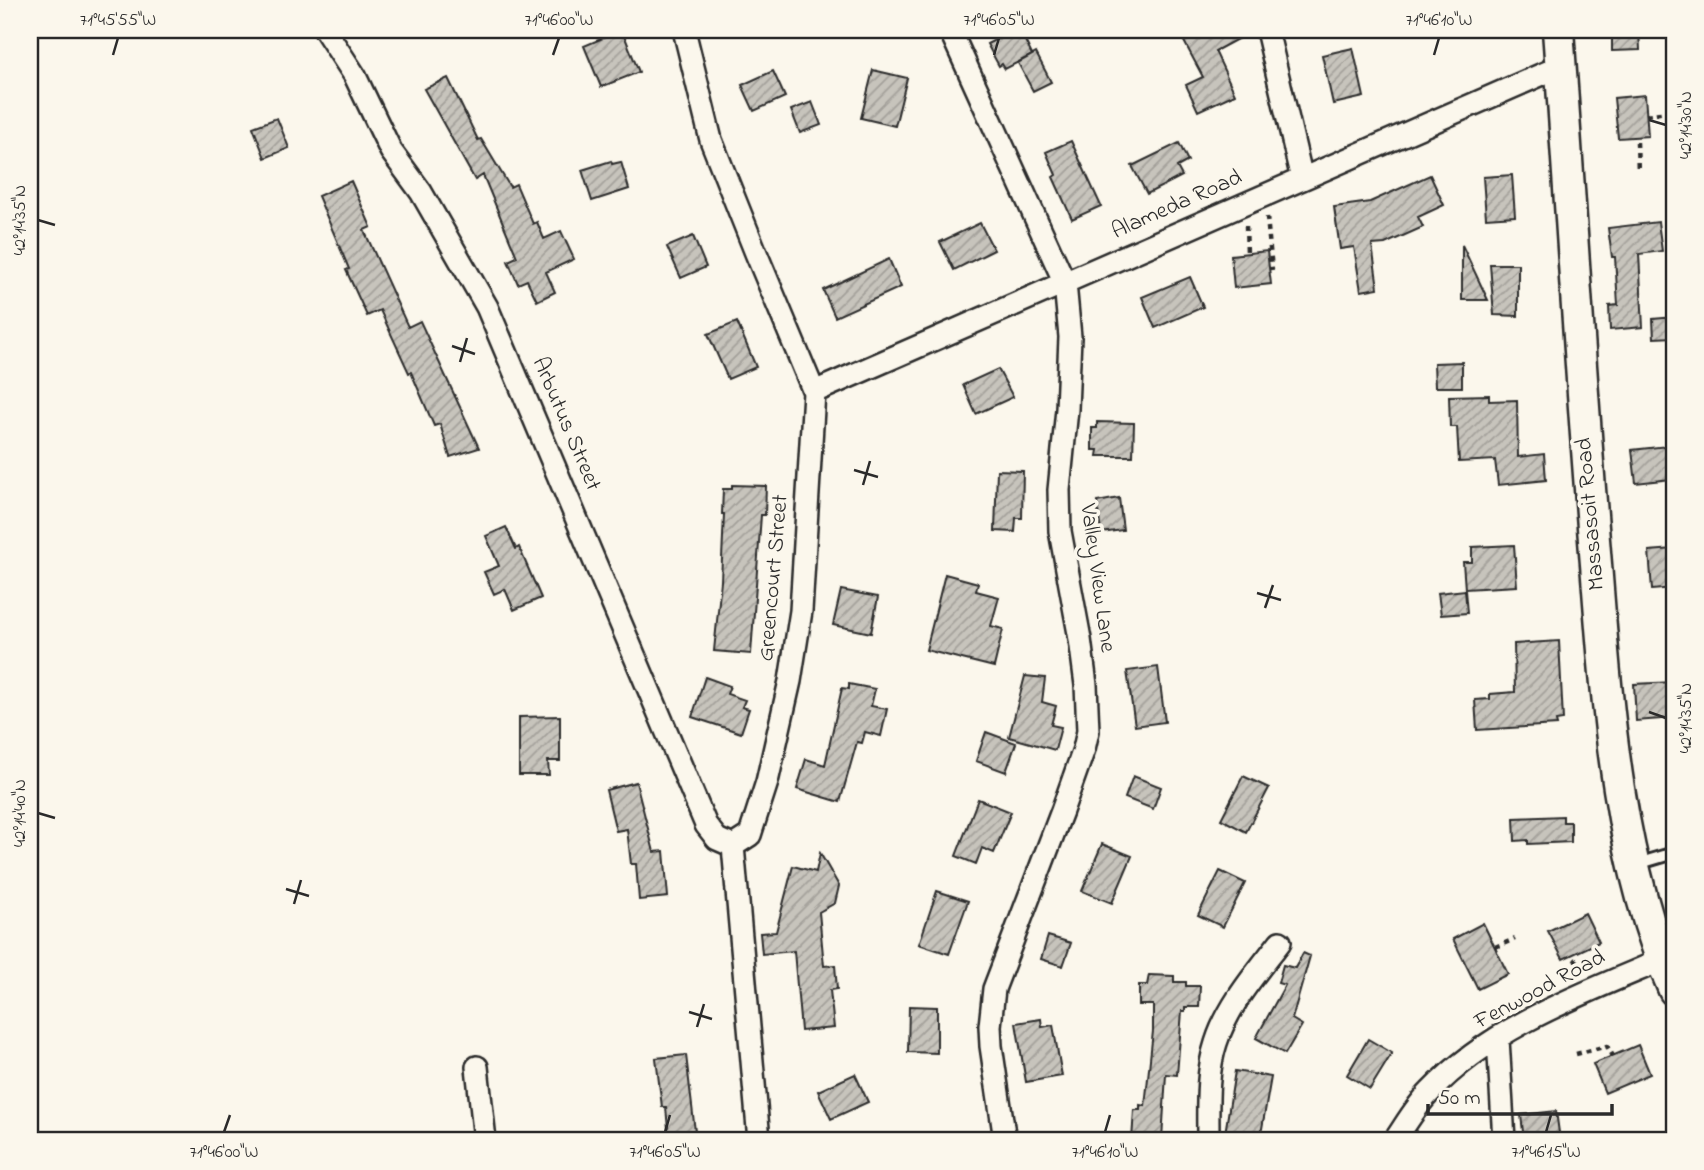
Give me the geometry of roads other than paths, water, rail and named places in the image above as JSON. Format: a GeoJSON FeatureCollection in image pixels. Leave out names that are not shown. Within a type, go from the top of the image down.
{"type":"FeatureCollection","features":[{"type":"Feature","properties":{"kind":"main road","name":"Massasoit Road"},"geometry":{"type":"LineString","coordinates":[[1558,30],[1580,375],[1603,656],[1620,790],[1637,882],[1674,990]]}},
{"type":"Feature","properties":{"kind":"street","name":"Arbutus Street"},"geometry":{"type":"LineString","coordinates":[[325,30],[355,76],[391,151],[428,203],[487,307],[611,594],[706,825],[717,839],[733,846]]}},
{"type":"Feature","properties":{"kind":"street","name":"Greencourt Street"},"geometry":{"type":"LineString","coordinates":[[684,30],[711,140],[814,392],[802,611],[790,681],[767,782],[750,835],[733,846]]}},
{"type":"Feature","properties":{"kind":"street","name":"Valley View Lane"},"geometry":{"type":"LineString","coordinates":[[950,30],[1065,283],[1070,337],[1059,490],[1060,531],[1080,639],[1088,731],[1053,837],[993,989],[991,1046],[1005,1140]]}},
{"type":"Feature","properties":{"kind":"street"},"geometry":{"type":"LineString","coordinates":[[1267,30],[1302,179]]}},
{"type":"Feature","properties":{"kind":"street","name":"Alameda Road"},"geometry":{"type":"LineString","coordinates":[[814,392],[1561,66]]}},
{"type":"Feature","properties":{"kind":"street"},"geometry":{"type":"LineString","coordinates":[[733,846],[759,1140]]}},
{"type":"Feature","properties":{"kind":"street"},"geometry":{"type":"LineString","coordinates":[[1208,1140],[1210,1069],[1216,1042],[1243,992],[1280,942]]}},
{"type":"Feature","properties":{"kind":"street","name":"Fenwood Road"},"geometry":{"type":"LineString","coordinates":[[1395,1140],[1429,1093],[1468,1059],[1568,1001],[1662,960]]}},
{"type":"Feature","properties":{"kind":"street"},"geometry":{"type":"LineString","coordinates":[[1498,1040],[1504,1140]]}},
{"type":"Feature","properties":{"kind":"street"},"geometry":{"type":"LineString","coordinates":[[477,1067],[485,1140]]}},
{"type":"Feature","properties":{"kind":"lane"},"geometry":{"type":"LineString","coordinates":[[1634,865],[1674,853]]}}]}
